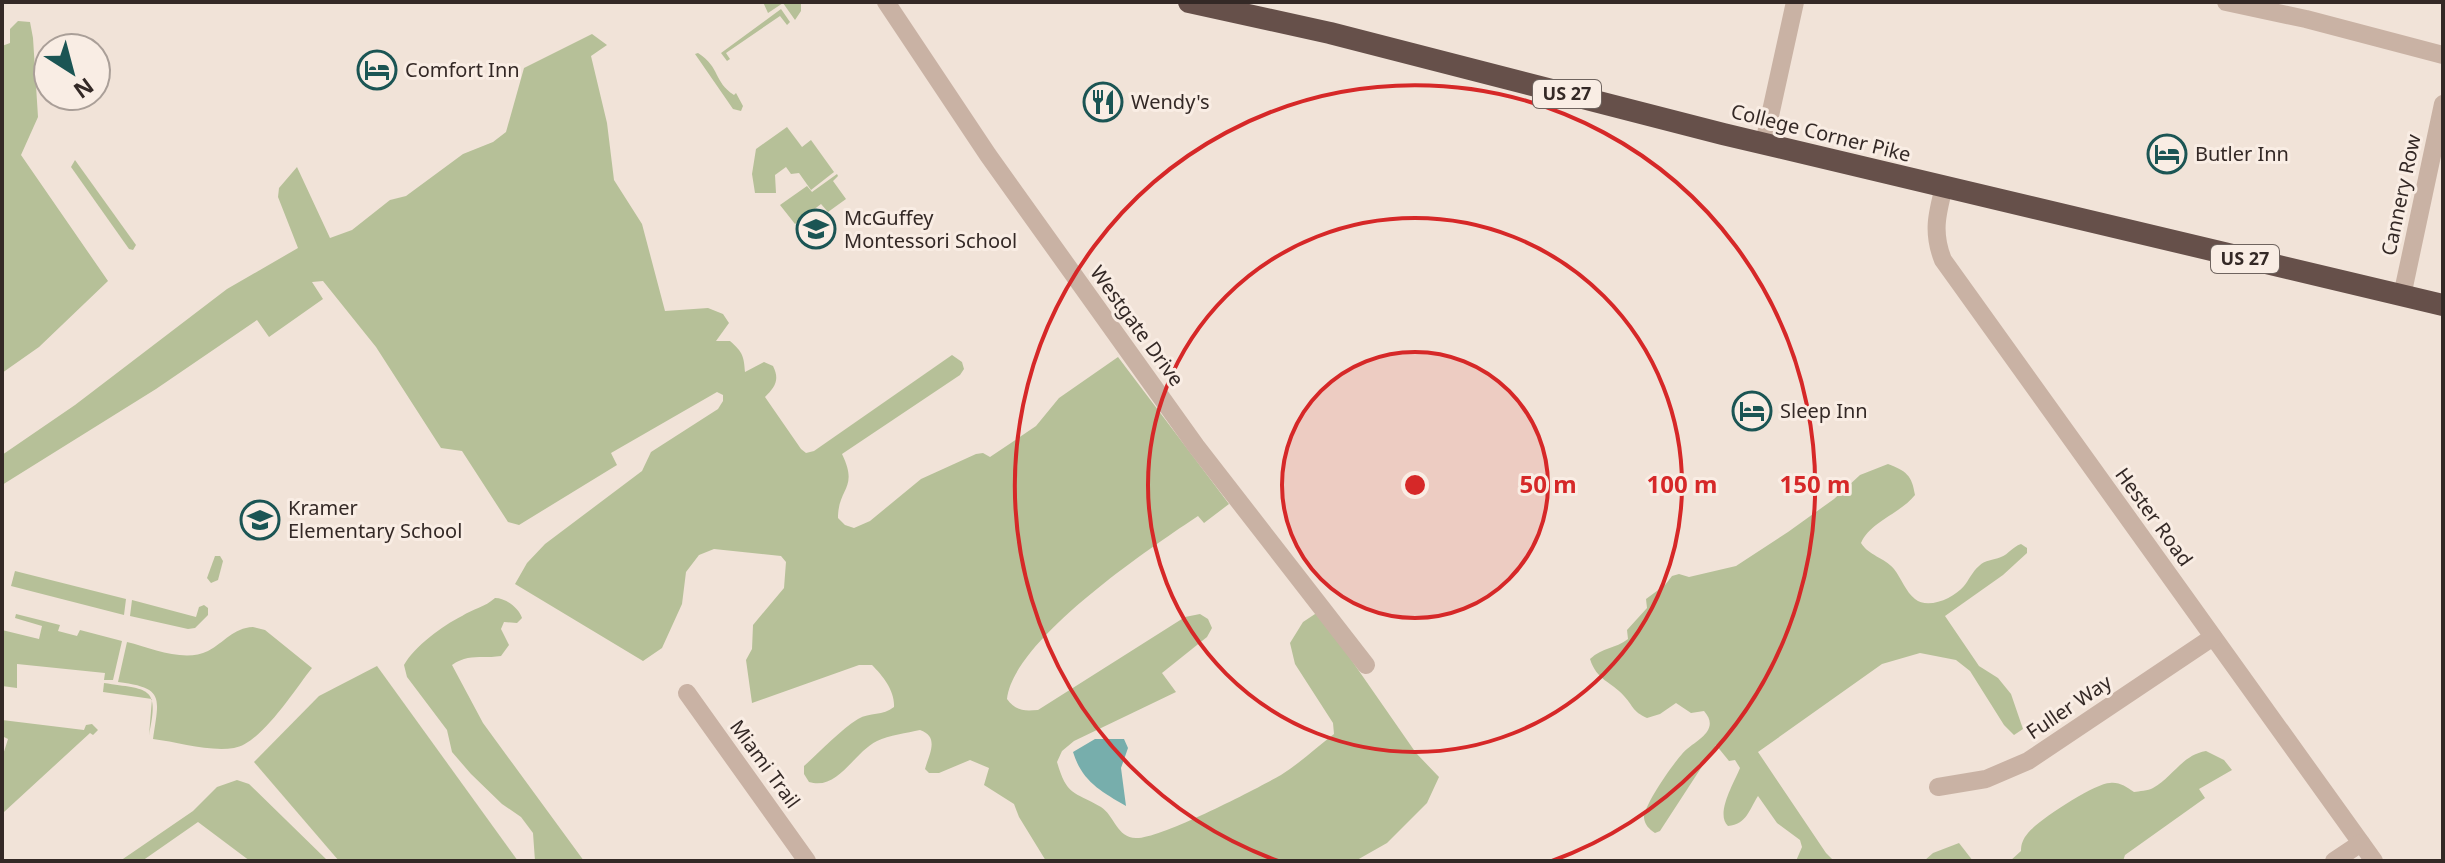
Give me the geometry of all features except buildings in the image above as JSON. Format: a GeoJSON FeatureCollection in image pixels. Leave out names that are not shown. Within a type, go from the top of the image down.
{"type":"FeatureCollection","features":[{"type":"Feature","properties":{"kind":"highway","name":"College Corner Pike"},"geometry":{"type":"LineString","coordinates":[[1189,2],[1327,32],[1764,143],[2443,305]]}},
{"type":"Feature","properties":{"kind":"street","name":"Westgate Drive"},"geometry":{"type":"LineString","coordinates":[[886,2],[1014,192],[1196,446],[1366,665]]}},
{"type":"Feature","properties":{"kind":"street"},"geometry":{"type":"LineString","coordinates":[[1764,143],[1795,2]]}},
{"type":"Feature","properties":{"kind":"street"},"geometry":{"type":"LineString","coordinates":[[2226,2],[2306,19],[2443,55]]}},
{"type":"Feature","properties":{"kind":"street","name":"Cannery Row"},"geometry":{"type":"LineString","coordinates":[[2402,296],[2443,104]]}},
{"type":"Feature","properties":{"kind":"street","name":"Hester Road"},"geometry":{"type":"LineString","coordinates":[[1944,187],[1935,225],[1936,243],[1943,260],[2374,861]]}},
{"type":"Feature","properties":{"kind":"street","name":"Fuller Way"},"geometry":{"type":"LineString","coordinates":[[1938,787],[1986,779],[2028,761],[2213,637]]}},
{"type":"Feature","properties":{"kind":"street","name":"Miami Trail"},"geometry":{"type":"LineString","coordinates":[[687,693],[807,861]]}},
{"type":"Feature","properties":{"kind":"street"},"geometry":{"type":"LineString","coordinates":[[2334,861],[2361,843]]}},
{"type":"Feature","properties":{"kind":"green space"},"geometry":{"type":"Polygon","coordinates":[[[763,2],[801,2],[801,11],[795,20],[783,3],[768,13],[763,2]]]}},
{"type":"Feature","properties":{"kind":"green space"},"geometry":{"type":"Polygon","coordinates":[[[781,9],[790,22],[787,25],[780,16],[726,53],[730,59],[727,61],[721,53],[781,9]]]}},
{"type":"Feature","properties":{"kind":"green space"},"geometry":{"type":"Polygon","coordinates":[[[18,21],[30,22],[32,33],[32,112],[38,112],[38,117],[21,155],[108,281],[39,347],[2,373],[2,46],[10,43],[10,29],[18,21]]]}},
{"type":"Feature","properties":{"kind":"green space"},"geometry":{"type":"Polygon","coordinates":[[[592,34],[607,45],[591,56],[607,123],[614,180],[642,224],[665,311],[708,308],[723,314],[729,323],[716,341],[730,341],[738,348],[745,372],[764,362],[773,366],[775,383],[765,397],[801,449],[806,453],[814,451],[952,355],[962,362],[964,369],[960,375],[842,454],[849,474],[838,518],[845,525],[854,528],[870,521],[921,479],[976,454],[983,453],[990,457],[1036,426],[1059,398],[1118,357],[1229,504],[1204,523],[1198,516],[1118,572],[1057,624],[1015,676],[1007,699],[1020,709],[1038,710],[1185,617],[1200,614],[1208,619],[1212,628],[1207,637],[1162,673],[1176,692],[1074,741],[1062,751],[1057,762],[1064,781],[1072,791],[1101,807],[1124,834],[1136,838],[1165,831],[1208,812],[1269,782],[1295,765],[1334,734],[1333,723],[1295,664],[1290,643],[1303,622],[1318,612],[1416,753],[1439,777],[1427,803],[1387,843],[1357,860],[1046,861],[1014,804],[984,785],[989,768],[970,760],[939,773],[929,773],[925,769],[931,741],[920,730],[877,741],[837,776],[819,783],[809,782],[804,766],[851,724],[863,717],[890,710],[894,707],[894,701],[888,684],[872,665],[859,665],[752,703],[746,660],[752,649],[753,625],[784,588],[786,562],[781,556],[714,549],[699,555],[686,572],[682,604],[662,648],[643,661],[515,584],[527,563],[545,544],[642,471],[651,452],[718,409],[723,395],[717,392],[611,453],[617,465],[519,525],[508,522],[462,451],[441,448],[376,347],[323,281],[312,282],[323,299],[269,337],[257,320],[156,389],[2,485],[2,455],[75,405],[227,289],[298,248],[278,197],[279,188],[297,167],[330,238],[352,230],[390,200],[406,196],[463,154],[493,142],[506,132],[524,68],[592,34]]]}},
{"type":"Feature","properties":{"kind":"green space"},"geometry":{"type":"Polygon","coordinates":[[[698,53],[710,64],[727,90],[734,95],[736,93],[743,106],[741,111],[733,109],[695,54],[698,53]]]}},
{"type":"Feature","properties":{"kind":"green space"},"geometry":{"type":"Polygon","coordinates":[[[787,127],[802,147],[811,140],[834,172],[811,190],[799,173],[791,174],[786,167],[775,175],[776,193],[755,193],[752,174],[756,149],[787,127]]]}},
{"type":"Feature","properties":{"kind":"green space"},"geometry":{"type":"Polygon","coordinates":[[[75,160],[136,245],[133,250],[129,249],[71,167],[75,160]]]}},
{"type":"Feature","properties":{"kind":"green space"},"geometry":{"type":"Polygon","coordinates":[[[837,174],[833,181],[846,199],[828,212],[821,204],[795,224],[780,205],[807,186],[812,192],[837,174]]]}},
{"type":"Feature","properties":{"kind":"green space"},"geometry":{"type":"Polygon","coordinates":[[[1888,464],[1907,475],[1915,495],[1871,529],[1861,543],[1894,569],[1915,599],[1934,603],[1948,598],[1964,586],[1982,564],[2004,556],[2021,544],[2027,548],[2027,553],[2003,575],[1945,616],[1979,666],[1998,678],[2011,694],[2023,729],[2014,735],[2004,725],[1970,671],[1956,660],[1920,653],[1882,664],[1758,752],[1834,861],[1796,861],[1802,847],[1800,840],[1777,823],[1758,796],[1743,819],[1728,826],[1725,806],[1740,768],[1735,760],[1729,761],[1716,745],[1660,831],[1655,833],[1644,818],[1649,803],[1676,761],[1706,733],[1710,723],[1708,717],[1704,711],[1691,713],[1676,703],[1660,714],[1647,718],[1600,676],[1590,659],[1628,639],[1627,630],[1647,608],[1646,599],[1672,576],[1679,574],[1689,577],[1736,566],[1834,499],[1860,475],[1888,464]]]}},
{"type":"Feature","properties":{"kind":"green space"},"geometry":{"type":"Polygon","coordinates":[[[215,556],[220,556],[223,561],[218,580],[211,583],[207,578],[215,556]]]}},
{"type":"Feature","properties":{"kind":"green space"},"geometry":{"type":"Polygon","coordinates":[[[15,571],[126,599],[124,615],[11,586],[15,571]]]}},
{"type":"Feature","properties":{"kind":"green space"},"geometry":{"type":"Polygon","coordinates":[[[495,598],[512,604],[522,618],[517,623],[504,622],[501,629],[509,645],[501,656],[470,658],[452,665],[483,723],[584,861],[535,861],[533,833],[521,817],[502,804],[452,752],[447,730],[407,677],[404,665],[422,644],[446,625],[495,598]]]}},
{"type":"Feature","properties":{"kind":"green space"},"geometry":{"type":"Polygon","coordinates":[[[132,600],[196,617],[199,607],[204,605],[208,608],[208,615],[195,628],[188,629],[130,616],[132,600]]]}},
{"type":"Feature","properties":{"kind":"green space"},"geometry":{"type":"Polygon","coordinates":[[[16,614],[60,625],[58,631],[77,636],[80,630],[122,641],[113,680],[104,680],[105,673],[17,664],[17,688],[2,686],[2,630],[39,639],[42,626],[15,618],[16,614]]]}},
{"type":"Feature","properties":{"kind":"green space"},"geometry":{"type":"Polygon","coordinates":[[[253,627],[265,630],[312,668],[266,726],[255,737],[234,748],[204,748],[153,739],[157,713],[155,697],[144,688],[118,682],[127,642],[189,656],[208,651],[234,633],[253,627]]]}},
{"type":"Feature","properties":{"kind":"green space"},"geometry":{"type":"Polygon","coordinates":[[[377,666],[518,861],[339,861],[254,762],[319,696],[377,666]]]}},
{"type":"Feature","properties":{"kind":"green space"},"geometry":{"type":"Polygon","coordinates":[[[104,683],[140,689],[151,699],[103,692],[104,683]]]}},
{"type":"Feature","properties":{"kind":"green space"},"geometry":{"type":"Polygon","coordinates":[[[2,720],[84,730],[86,725],[92,724],[98,730],[93,735],[90,733],[4,812],[2,758],[8,739],[2,736],[2,720]]]}},
{"type":"Feature","properties":{"kind":"green space"},"geometry":{"type":"Polygon","coordinates":[[[2206,751],[2224,760],[2232,770],[2199,789],[2205,798],[2125,855],[2123,861],[2010,861],[2021,851],[2024,839],[2033,827],[2080,796],[2110,783],[2120,784],[2134,792],[2151,789],[2190,757],[2206,751]]]}},
{"type":"Feature","properties":{"kind":"green space"},"geometry":{"type":"Polygon","coordinates":[[[237,780],[249,784],[328,861],[250,861],[198,822],[142,861],[120,861],[193,811],[217,787],[237,780]]]}},
{"type":"Feature","properties":{"kind":"green space"},"geometry":{"type":"Polygon","coordinates":[[[1959,843],[1973,861],[1924,861],[1933,853],[1959,843]]]}},
{"type":"Feature","properties":{"kind":"water"},"geometry":{"type":"Polygon","coordinates":[[[1095,739],[1124,739],[1128,748],[1121,768],[1126,806],[1093,784],[1081,771],[1073,752],[1095,739]]]}},
{"type":"Feature","properties":{"kind":"place","name":"Comfort Inn"},"geometry":{"type":"Point","coordinates":[377,70]}},
{"type":"Feature","properties":{"kind":"place","name":"Wendy's"},"geometry":{"type":"Point","coordinates":[1103,102]}},
{"type":"Feature","properties":{"kind":"place","name":"Butler Inn"},"geometry":{"type":"Point","coordinates":[2167,154]}},
{"type":"Feature","properties":{"kind":"place","name":"McGuffey Montessori School"},"geometry":{"type":"Point","coordinates":[816,229]}},
{"type":"Feature","properties":{"kind":"place","name":"Sleep Inn"},"geometry":{"type":"Point","coordinates":[1752,411]}},
{"type":"Feature","properties":{"kind":"place","name":"Kramer Elementary School"},"geometry":{"type":"Point","coordinates":[260,520]}}]}
